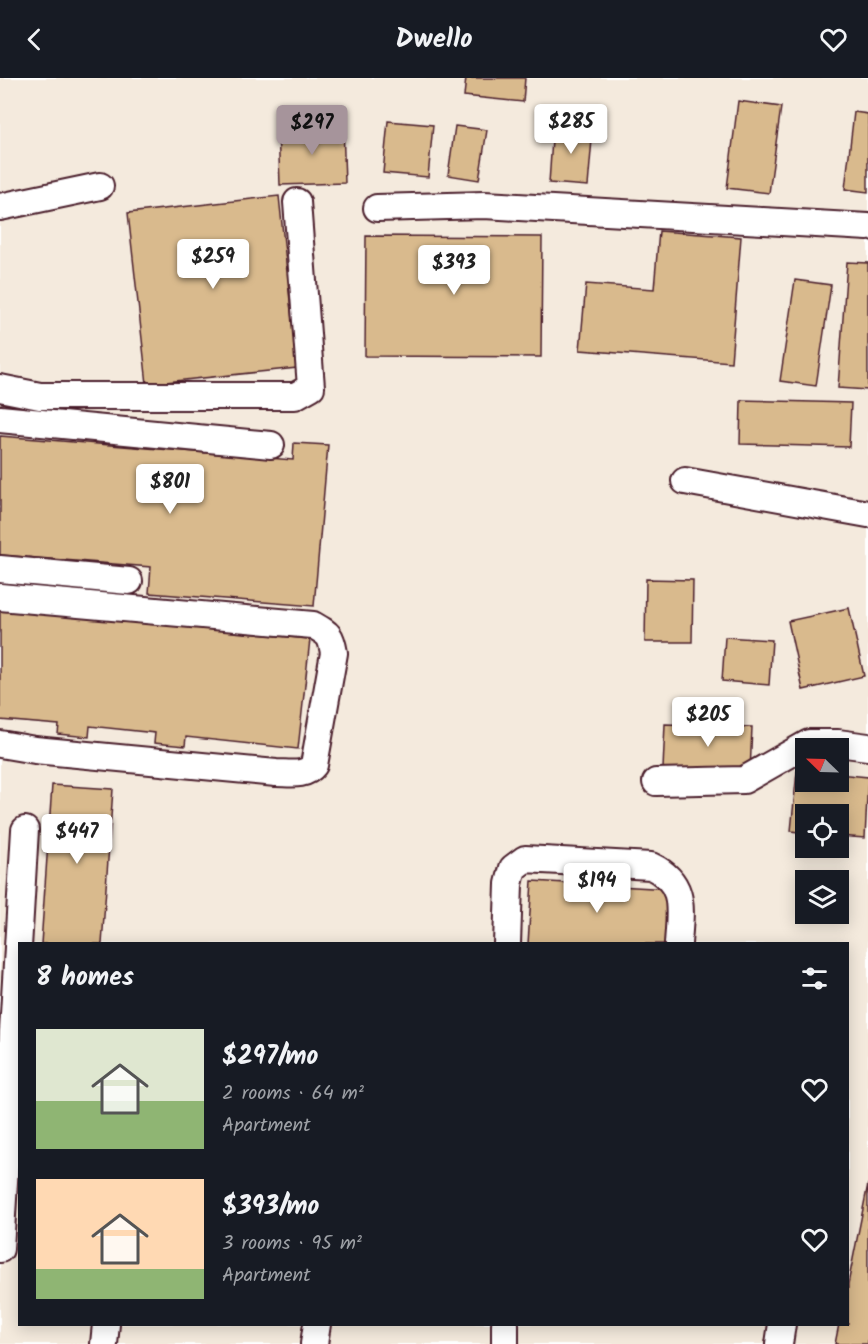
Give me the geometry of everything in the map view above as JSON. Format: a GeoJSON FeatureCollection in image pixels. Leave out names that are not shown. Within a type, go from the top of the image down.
{"type":"FeatureCollection","features":[{"type":"Feature","properties":{"kind":"street"},"geometry":{"type":"LineString","coordinates":[[0,207],[100,186]]}},
{"type":"Feature","properties":{"kind":"street"},"geometry":{"type":"LineString","coordinates":[[0,388],[40,396],[145,398],[295,396],[311,387],[297,202]]}},
{"type":"Feature","properties":{"kind":"street"},"geometry":{"type":"LineString","coordinates":[[377,208],[484,205],[868,227]]}},
{"type":"Feature","properties":{"kind":"street"},"geometry":{"type":"LineString","coordinates":[[0,419],[271,445]]}},
{"type":"Feature","properties":{"kind":"street"},"geometry":{"type":"LineString","coordinates":[[685,481],[868,514]]}},
{"type":"Feature","properties":{"kind":"street"},"geometry":{"type":"LineString","coordinates":[[0,569],[129,582]]}},
{"type":"Feature","properties":{"kind":"street"},"geometry":{"type":"LineString","coordinates":[[0,597],[313,625],[327,633],[332,639],[334,653],[314,765],[310,770],[301,774],[35,750],[0,744]]}},
{"type":"Feature","properties":{"kind":"street"},"geometry":{"type":"LineString","coordinates":[[656,782],[744,780],[809,743],[838,743],[868,747]]}},
{"type":"Feature","properties":{"kind":"street"},"geometry":{"type":"LineString","coordinates":[[18,942],[25,830]]}},
{"type":"Feature","properties":{"kind":"street"},"geometry":{"type":"LineString","coordinates":[[507,942],[509,885],[513,868],[525,859],[651,867],[665,873],[676,885],[680,909],[678,942]]}},
{"type":"Feature","properties":{"kind":"street"},"geometry":{"type":"LineString","coordinates":[[0,1249],[18,947]]}},
{"type":"Feature","properties":{"kind":"street"},"geometry":{"type":"LineString","coordinates":[[104,1344],[106,1326]]}},
{"type":"Feature","properties":{"kind":"street"},"geometry":{"type":"LineString","coordinates":[[314,1344],[317,1326]]}},
{"type":"Feature","properties":{"kind":"street"},"geometry":{"type":"LineString","coordinates":[[505,1326],[505,1344]]}},
{"type":"Feature","properties":{"kind":"street"},"geometry":{"type":"LineString","coordinates":[[779,1344],[782,1326]]}},
{"type":"Feature","properties":{"kind":"shaded area"},"geometry":{"type":"Polygon","coordinates":[[[0,78],[868,78],[868,1344],[0,1344],[0,78]]]}},
{"type":"Feature","properties":{"kind":"building"},"geometry":{"type":"Polygon","coordinates":[[[466,78],[525,78],[523,102],[464,96],[466,78]]]}},
{"type":"Feature","properties":{"kind":"building"},"geometry":{"type":"Polygon","coordinates":[[[738,101],[781,107],[769,193],[727,188],[738,101]]]}},
{"type":"Feature","properties":{"kind":"building"},"geometry":{"type":"Polygon","coordinates":[[[854,112],[868,114],[868,192],[845,189],[854,112]]]}},
{"type":"Feature","properties":{"kind":"building"},"geometry":{"type":"Polygon","coordinates":[[[388,121],[433,125],[428,177],[383,173],[388,121]]]}},
{"type":"Feature","properties":{"kind":"building"},"geometry":{"type":"Polygon","coordinates":[[[553,125],[593,128],[588,186],[549,183],[553,125]]]}},
{"type":"Feature","properties":{"kind":"building"},"geometry":{"type":"Polygon","coordinates":[[[343,126],[345,183],[280,185],[278,128],[343,126]]]}},
{"type":"Feature","properties":{"kind":"building"},"geometry":{"type":"Polygon","coordinates":[[[455,126],[487,130],[479,180],[448,175],[455,126]]]}},
{"type":"Feature","properties":{"kind":"building"},"geometry":{"type":"Polygon","coordinates":[[[279,196],[297,368],[147,384],[128,213],[279,196]]]}},
{"type":"Feature","properties":{"kind":"building"},"geometry":{"type":"Polygon","coordinates":[[[659,231],[741,237],[731,362],[580,350],[586,284],[654,289],[659,231]]]}},
{"type":"Feature","properties":{"kind":"building"},"geometry":{"type":"Polygon","coordinates":[[[366,236],[542,237],[541,357],[365,356],[366,236]]]}},
{"type":"Feature","properties":{"kind":"building"},"geometry":{"type":"Polygon","coordinates":[[[847,262],[868,263],[868,390],[838,388],[847,262]]]}},
{"type":"Feature","properties":{"kind":"building"},"geometry":{"type":"Polygon","coordinates":[[[795,280],[831,285],[816,386],[780,381],[795,280]]]}},
{"type":"Feature","properties":{"kind":"building"},"geometry":{"type":"Polygon","coordinates":[[[741,400],[851,403],[849,447],[740,444],[741,400]]]}},
{"type":"Feature","properties":{"kind":"building"},"geometry":{"type":"Polygon","coordinates":[[[0,436],[293,460],[294,443],[328,445],[314,606],[149,593],[151,567],[0,555],[0,436]]]}},
{"type":"Feature","properties":{"kind":"building"},"geometry":{"type":"Polygon","coordinates":[[[646,579],[693,580],[692,642],[645,642],[646,579]]]}},
{"type":"Feature","properties":{"kind":"building"},"geometry":{"type":"Polygon","coordinates":[[[849,608],[864,676],[803,690],[788,621],[849,608]]]}},
{"type":"Feature","properties":{"kind":"building"},"geometry":{"type":"Polygon","coordinates":[[[0,609],[310,639],[298,749],[186,737],[185,746],[154,743],[155,733],[90,726],[89,737],[58,734],[59,725],[0,720],[0,609]]]}},
{"type":"Feature","properties":{"kind":"building"},"geometry":{"type":"Polygon","coordinates":[[[725,637],[772,640],[769,685],[722,681],[725,637]]]}},
{"type":"Feature","properties":{"kind":"building"},"geometry":{"type":"Polygon","coordinates":[[[665,724],[752,727],[750,772],[663,769],[665,724]]]}},
{"type":"Feature","properties":{"kind":"building"},"geometry":{"type":"Polygon","coordinates":[[[849,775],[868,777],[865,838],[849,837],[849,804],[795,804],[795,832],[791,831],[795,791],[849,792],[849,775]]]}},
{"type":"Feature","properties":{"kind":"building"},"geometry":{"type":"Polygon","coordinates":[[[52,785],[113,789],[102,942],[41,942],[52,785]]]}},
{"type":"Feature","properties":{"kind":"building"},"geometry":{"type":"Polygon","coordinates":[[[532,881],[669,889],[665,942],[528,942],[532,881]]]}},
{"type":"Feature","properties":{"kind":"building"},"geometry":{"type":"Polygon","coordinates":[[[868,1184],[868,1344],[835,1344],[839,1326],[849,1326],[849,1279],[868,1184]]]}}]}
